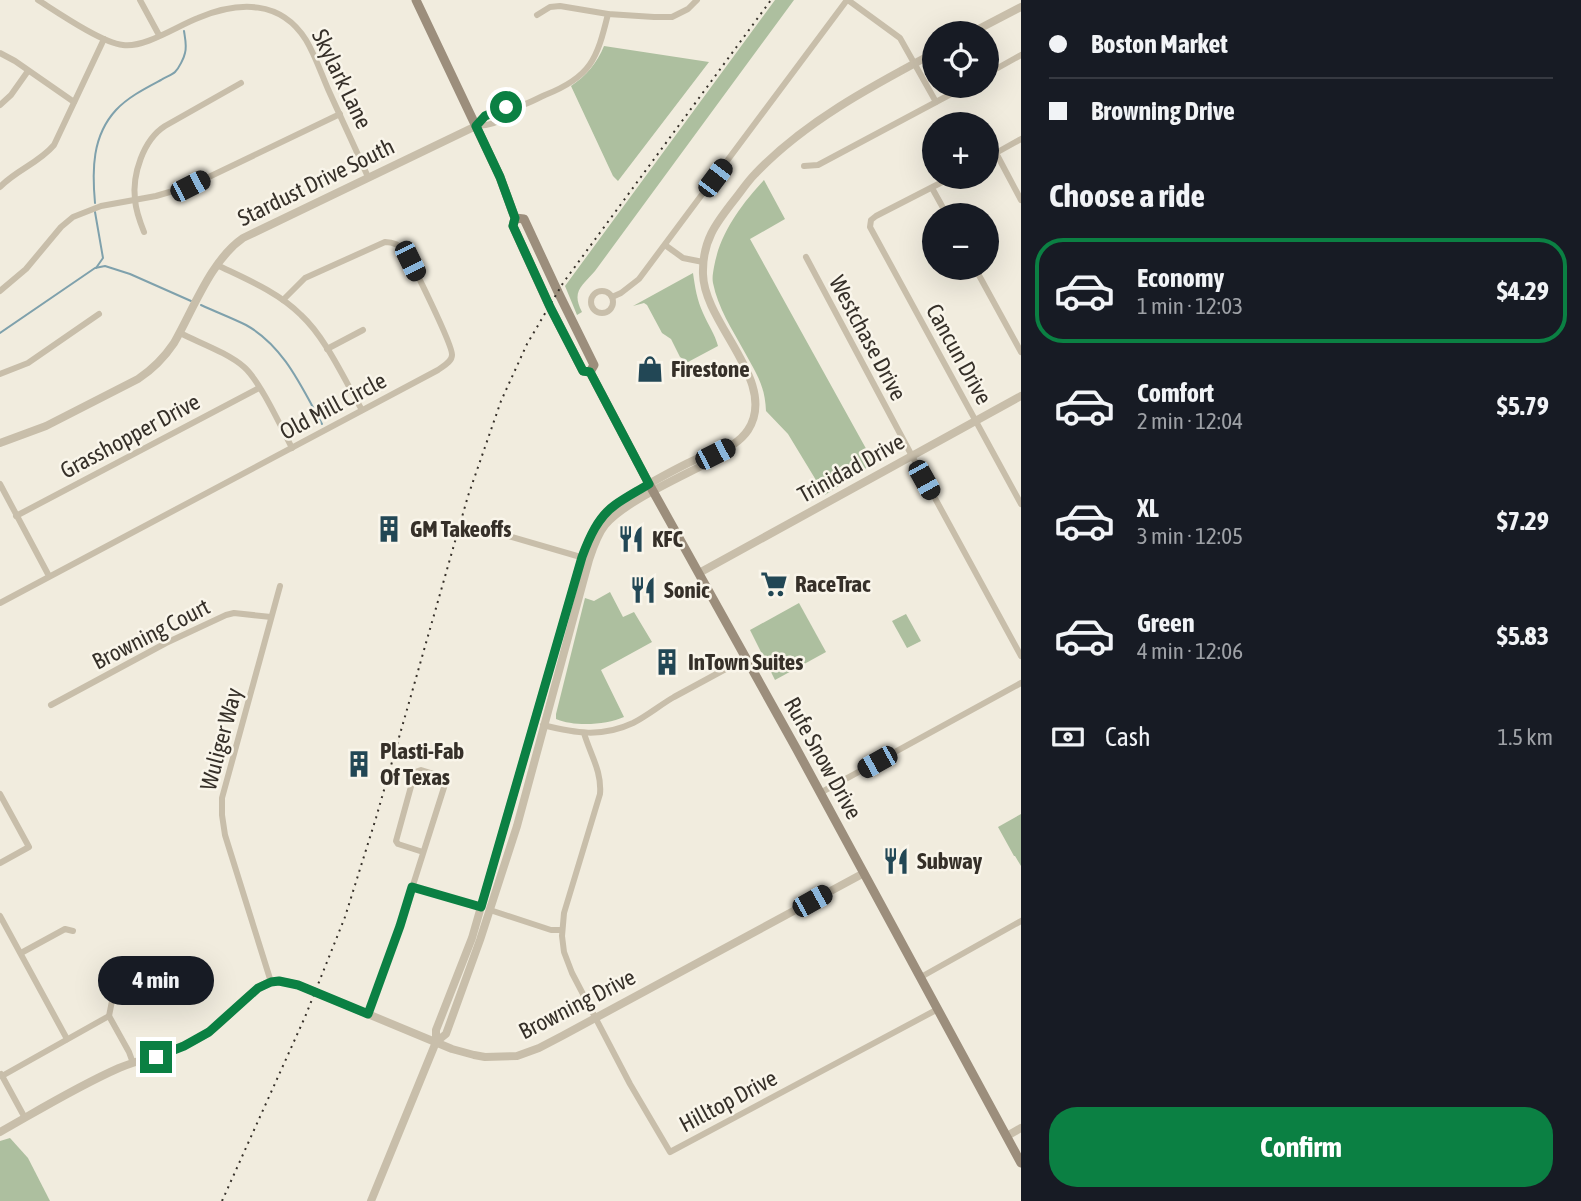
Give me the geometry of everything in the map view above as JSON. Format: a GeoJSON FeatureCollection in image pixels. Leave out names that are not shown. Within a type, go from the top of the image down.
{"type":"FeatureCollection","features":[{"type":"Feature","properties":{"kind":"main road","name":"Rufe Snow Drive"},"geometry":{"type":"LineString","coordinates":[[415,0],[500,177],[515,218],[513,226],[560,327],[583,371],[590,372],[1021,1163]]}},
{"type":"Feature","properties":{"kind":"street","name":"Skylark Lane"},"geometry":{"type":"LineString","coordinates":[[38,0],[104,39],[126,46],[136,45],[220,10],[269,3],[289,18],[302,34],[368,177]]}},
{"type":"Feature","properties":{"kind":"street"},"geometry":{"type":"LineString","coordinates":[[140,0],[159,35]]}},
{"type":"Feature","properties":{"kind":"street"},"geometry":{"type":"LineString","coordinates":[[537,15],[550,7],[560,6],[608,14],[672,16],[688,9],[697,0]]}},
{"type":"Feature","properties":{"kind":"street"},"geometry":{"type":"LineString","coordinates":[[612,297],[639,279],[847,0],[900,38],[936,102]]}},
{"type":"Feature","properties":{"kind":"street"},"geometry":{"type":"LineString","coordinates":[[994,21],[1021,7]]}},
{"type":"Feature","properties":{"kind":"street"},"geometry":{"type":"LineString","coordinates":[[476,126],[485,116],[553,92],[581,75],[601,44],[608,14]]}},
{"type":"Feature","properties":{"kind":"street"},"geometry":{"type":"LineString","coordinates":[[0,187],[42,157],[54,145],[104,39]]}},
{"type":"Feature","properties":{"kind":"street"},"geometry":{"type":"LineString","coordinates":[[0,53],[74,102]]}},
{"type":"Feature","properties":{"kind":"street"},"geometry":{"type":"LineString","coordinates":[[999,67],[1021,55]]}},
{"type":"Feature","properties":{"kind":"street"},"geometry":{"type":"LineString","coordinates":[[486,908],[534,723],[585,559],[613,516],[651,488],[709,462],[715,454],[746,433],[755,418],[754,386],[715,315],[702,277],[706,244],[714,225],[754,175],[807,128],[922,60]]}},
{"type":"Feature","properties":{"kind":"street"},"geometry":{"type":"LineString","coordinates":[[0,104],[11,95],[28,71]]}},
{"type":"Feature","properties":{"kind":"street"},"geometry":{"type":"LineString","coordinates":[[144,232],[135,200],[136,182],[150,139],[158,130],[241,83]]}},
{"type":"Feature","properties":{"kind":"street"},"geometry":{"type":"LineString","coordinates":[[804,166],[818,164],[944,98]]}},
{"type":"Feature","properties":{"kind":"street"},"geometry":{"type":"LineString","coordinates":[[0,291],[26,269],[61,227],[73,217],[101,206],[156,196],[190,186],[340,114]]}},
{"type":"Feature","properties":{"kind":"street","name":"Stardust Drive South"},"geometry":{"type":"LineString","coordinates":[[0,443],[46,426],[138,379],[160,362],[180,333],[218,265],[234,244],[243,238],[476,126]]}},
{"type":"Feature","properties":{"kind":"street"},"geometry":{"type":"LineString","coordinates":[[999,151],[1021,139]]}},
{"type":"Feature","properties":{"kind":"street"},"geometry":{"type":"LineString","coordinates":[[999,159],[1021,200]]}},
{"type":"Feature","properties":{"kind":"street","name":"Cancun Drive"},"geometry":{"type":"LineString","coordinates":[[930,189],[876,216],[871,220],[870,227],[1021,504]]}},
{"type":"Feature","properties":{"kind":"street","name":"Old Mill Circle"},"geometry":{"type":"LineString","coordinates":[[0,603],[362,411],[450,361],[452,354],[441,324],[403,249],[396,244],[388,242],[374,247],[305,278],[283,300]]}},
{"type":"Feature","properties":{"kind":"street"},"geometry":{"type":"LineString","coordinates":[[665,245],[683,258],[703,262]]}},
{"type":"Feature","properties":{"kind":"street","name":"Westchase Drive"},"geometry":{"type":"LineString","coordinates":[[806,257],[1021,656]]}},
{"type":"Feature","properties":{"kind":"street"},"geometry":{"type":"LineString","coordinates":[[218,265],[283,300],[302,315],[327,349],[362,411]]}},
{"type":"Feature","properties":{"kind":"street"},"geometry":{"type":"LineString","coordinates":[[982,280],[1021,352]]}},
{"type":"Feature","properties":{"kind":"street"},"geometry":{"type":"LineString","coordinates":[[0,374],[28,363],[99,314]]}},
{"type":"Feature","properties":{"kind":"street"},"geometry":{"type":"LineString","coordinates":[[327,349],[363,330]]}},
{"type":"Feature","properties":{"kind":"street"},"geometry":{"type":"LineString","coordinates":[[180,333],[242,365],[259,388],[292,447]]}},
{"type":"Feature","properties":{"kind":"street","name":"Grasshopper Drive"},"geometry":{"type":"LineString","coordinates":[[16,516],[259,388]]}},
{"type":"Feature","properties":{"kind":"street","name":"Trinidad Drive"},"geometry":{"type":"LineString","coordinates":[[699,573],[1021,397]]}},
{"type":"Feature","properties":{"kind":"street"},"geometry":{"type":"LineString","coordinates":[[0,484],[48,576]]}},
{"type":"Feature","properties":{"kind":"street"},"geometry":{"type":"LineString","coordinates":[[486,535],[502,534],[585,559]]}},
{"type":"Feature","properties":{"kind":"street"},"geometry":{"type":"LineString","coordinates":[[371,1201],[436,1042],[436,1030],[517,826],[585,559]]}},
{"type":"Feature","properties":{"kind":"street","name":"Wuliger Way"},"geometry":{"type":"LineString","coordinates":[[271,982],[225,835],[222,798],[280,586]]}},
{"type":"Feature","properties":{"kind":"street","name":"Browning Court"},"geometry":{"type":"LineString","coordinates":[[51,705],[166,643],[226,615],[234,613],[271,617]]}},
{"type":"Feature","properties":{"kind":"street"},"geometry":{"type":"LineString","coordinates":[[534,723],[584,733],[608,731],[631,724],[675,696],[746,658]]}},
{"type":"Feature","properties":{"kind":"street"},"geometry":{"type":"LineString","coordinates":[[820,793],[1021,683]]}},
{"type":"Feature","properties":{"kind":"street"},"geometry":{"type":"LineString","coordinates":[[584,733],[599,772],[600,794],[564,914],[562,930],[564,952],[569,966],[595,1017]]}},
{"type":"Feature","properties":{"kind":"street"},"geometry":{"type":"LineString","coordinates":[[368,1014],[400,926],[447,778],[421,771],[415,772],[396,841],[423,852]]}},
{"type":"Feature","properties":{"kind":"street"},"geometry":{"type":"LineString","coordinates":[[0,794],[29,847],[0,863]]}},
{"type":"Feature","properties":{"kind":"street","name":"Browning Drive"},"geometry":{"type":"LineString","coordinates":[[271,982],[298,985],[474,1055],[517,1056],[539,1048],[864,873]]}},
{"type":"Feature","properties":{"kind":"street"},"geometry":{"type":"LineString","coordinates":[[412,887],[551,930],[562,930]]}},
{"type":"Feature","properties":{"kind":"street"},"geometry":{"type":"LineString","coordinates":[[0,916],[67,1039]]}},
{"type":"Feature","properties":{"kind":"street"},"geometry":{"type":"LineString","coordinates":[[921,977],[1021,921]]}},
{"type":"Feature","properties":{"kind":"street"},"geometry":{"type":"LineString","coordinates":[[21,953],[65,929],[73,931]]}},
{"type":"Feature","properties":{"kind":"street"},"geometry":{"type":"LineString","coordinates":[[0,1132],[83,1085],[133,1063],[184,1046],[209,1032],[258,988],[271,982]]}},
{"type":"Feature","properties":{"kind":"street"},"geometry":{"type":"LineString","coordinates":[[113,1001],[109,1016],[130,1052],[133,1063]]}},
{"type":"Feature","properties":{"kind":"street","name":"Hilltop Drive"},"geometry":{"type":"LineString","coordinates":[[595,1017],[670,1152],[938,1009]]}},
{"type":"Feature","properties":{"kind":"street"},"geometry":{"type":"LineString","coordinates":[[25,1118],[1,1074],[109,1016]]}},
{"type":"Feature","properties":{"kind":"street"},"geometry":{"type":"LineString","coordinates":[[1007,1136],[1021,1128]]}},
{"type":"Feature","properties":{"kind":"green space"},"geometry":{"type":"Polygon","coordinates":[[[775,0],[794,0],[582,285],[578,299],[582,312],[577,315],[565,286],[775,0]]]}},
{"type":"Feature","properties":{"kind":"green space"},"geometry":{"type":"Polygon","coordinates":[[[604,46],[709,62],[618,181],[613,176],[571,86],[590,69],[604,46]]]}},
{"type":"Feature","properties":{"kind":"green space"},"geometry":{"type":"Polygon","coordinates":[[[764,180],[785,219],[750,239],[874,463],[825,495],[788,434],[766,411],[759,380],[722,310],[713,283],[717,255],[726,231],[747,199],[764,180]]]}},
{"type":"Feature","properties":{"kind":"green space"},"geometry":{"type":"Polygon","coordinates":[[[693,273],[699,303],[718,346],[688,362],[680,357],[671,339],[662,333],[647,305],[644,303],[633,306],[693,273]]]}},
{"type":"Feature","properties":{"kind":"green space"},"geometry":{"type":"Polygon","coordinates":[[[610,592],[623,617],[634,612],[652,642],[601,670],[624,717],[590,724],[556,719],[585,598],[594,601],[610,592]]]}},
{"type":"Feature","properties":{"kind":"green space"},"geometry":{"type":"Polygon","coordinates":[[[799,603],[826,652],[775,680],[750,630],[799,603]]]}},
{"type":"Feature","properties":{"kind":"green space"},"geometry":{"type":"Polygon","coordinates":[[[906,614],[921,641],[907,648],[892,621],[906,614]]]}},
{"type":"Feature","properties":{"kind":"green space"},"geometry":{"type":"Polygon","coordinates":[[[1021,814],[1021,866],[998,827],[1021,814]]]}},
{"type":"Feature","properties":{"kind":"green space"},"geometry":{"type":"Polygon","coordinates":[[[10,1138],[28,1158],[50,1201],[0,1201],[0,1141],[10,1138]]]}},
{"type":"Feature","properties":{"kind":"waterway"},"geometry":{"type":"LineString","coordinates":[[95,203],[95,154],[102,131],[108,120],[126,101],[177,70],[186,50],[184,31]]}},
{"type":"Feature","properties":{"kind":"waterway"},"geometry":{"type":"LineString","coordinates":[[95,212],[103,258],[96,268]]}},
{"type":"Feature","properties":{"kind":"waterway"},"geometry":{"type":"LineString","coordinates":[[0,333],[95,268],[105,266],[191,301]]}},
{"type":"Feature","properties":{"kind":"waterway"},"geometry":{"type":"LineString","coordinates":[[201,305],[246,325],[271,344],[291,369],[322,424]]}},
{"type":"Feature","properties":{"kind":"railway"},"geometry":{"type":"LineString","coordinates":[[222,1201],[305,1017],[345,917],[468,496],[501,401],[527,344],[563,283],[771,0]]}},
{"type":"Feature","properties":{"kind":"place","name":"Firestone"},"geometry":{"type":"Point","coordinates":[650,369]}},
{"type":"Feature","properties":{"kind":"place","name":"GM Takeoffs"},"geometry":{"type":"Point","coordinates":[389,529]}},
{"type":"Feature","properties":{"kind":"place","name":"KFC"},"geometry":{"type":"Point","coordinates":[631,539]}},
{"type":"Feature","properties":{"kind":"place","name":"RaceTrac"},"geometry":{"type":"Point","coordinates":[774,584]}},
{"type":"Feature","properties":{"kind":"place","name":"Sonic"},"geometry":{"type":"Point","coordinates":[643,590]}},
{"type":"Feature","properties":{"kind":"place","name":"InTown Suites"},"geometry":{"type":"Point","coordinates":[667,662]}},
{"type":"Feature","properties":{"kind":"place","name":"Plasti-Fab Of Texas"},"geometry":{"type":"Point","coordinates":[359,764]}},
{"type":"Feature","properties":{"kind":"place","name":"Subway"},"geometry":{"type":"Point","coordinates":[896,861]}},
{"type":"Feature","properties":{"kind":"route"},"geometry":{"type":"LineString","coordinates":[[156,1057],[209,1032],[258,988],[271,982],[298,985],[368,1014],[412,887],[481,907],[589,539],[614,505],[649,484],[590,372],[583,371],[513,226],[515,218],[500,177],[476,126],[485,116],[506,107]]}}]}
